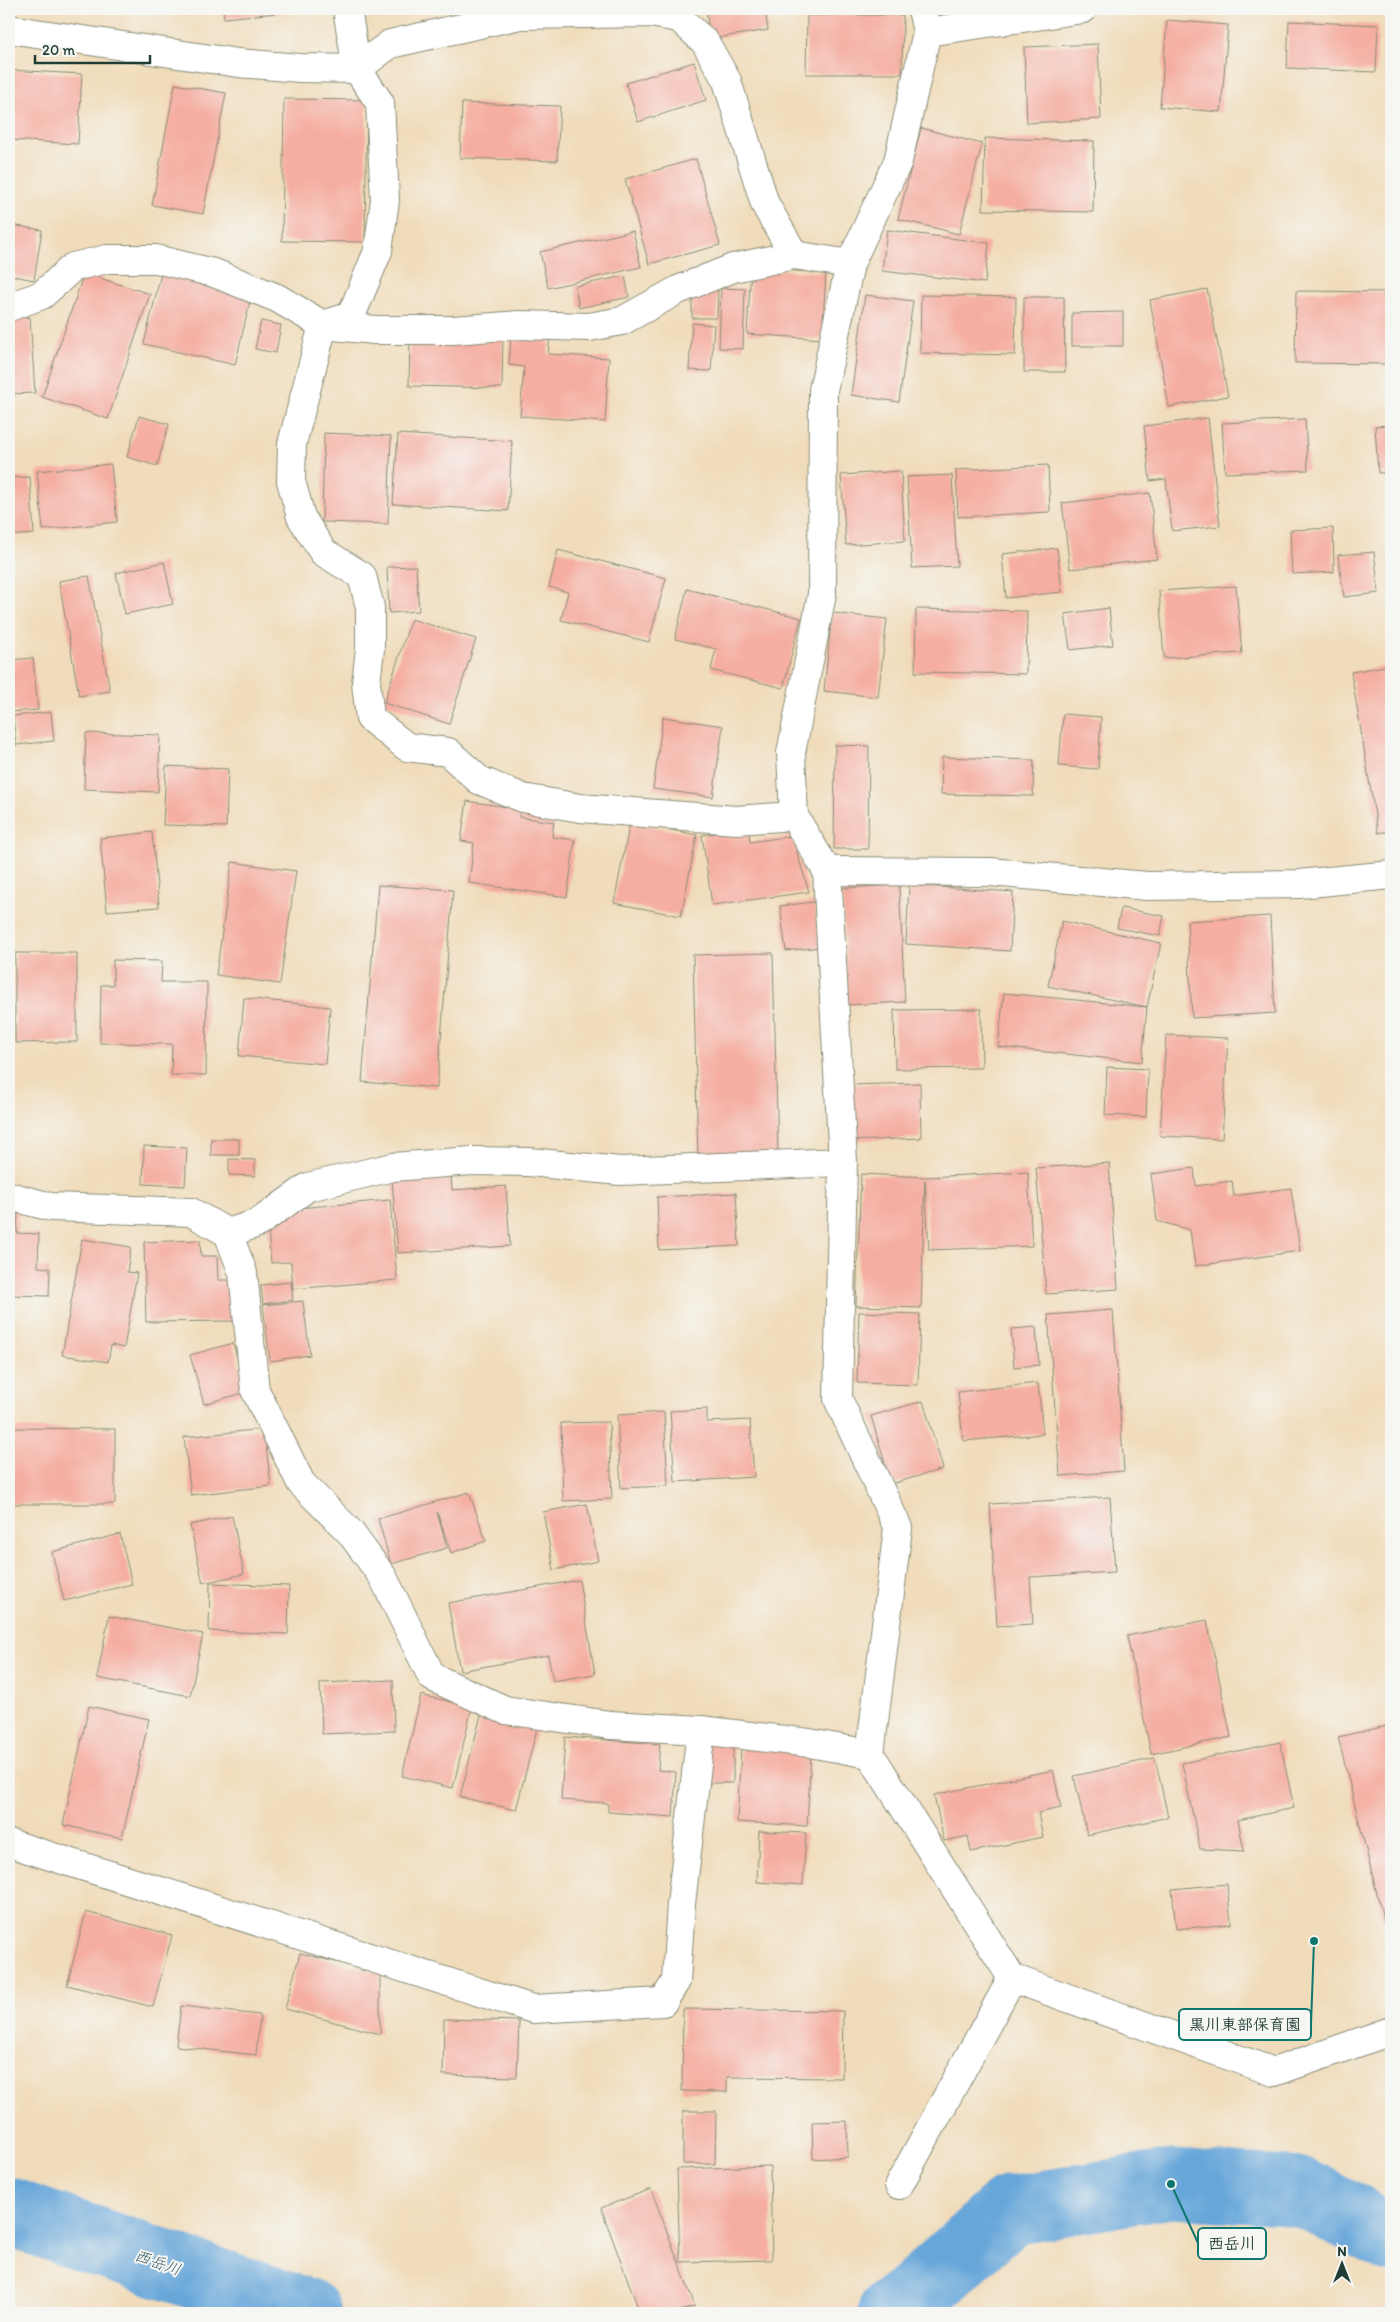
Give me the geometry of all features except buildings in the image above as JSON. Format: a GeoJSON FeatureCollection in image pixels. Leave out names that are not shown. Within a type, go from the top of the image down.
{"type":"FeatureCollection","features":[{"type":"Feature","properties":{"kind":"street"},"geometry":{"type":"LineString","coordinates":[[323,325],[350,316],[378,251],[385,200],[380,103],[357,69],[347,9]]}},
{"type":"Feature","properties":{"kind":"street"},"geometry":{"type":"LineString","coordinates":[[1083,9],[924,20],[898,161],[850,264],[823,390],[822,594],[790,753],[794,816],[828,871],[843,1162],[838,1399],[898,1528],[870,1754],[1012,1978],[1274,2072],[1391,2031]]}},
{"type":"Feature","properties":{"kind":"street"},"geometry":{"type":"LineString","coordinates":[[9,29],[238,64],[357,69],[390,44],[520,14],[650,13],[678,18],[705,42],[727,81],[765,204],[794,255]]}},
{"type":"Feature","properties":{"kind":"street"},"geometry":{"type":"LineString","coordinates":[[9,308],[42,296],[73,267],[107,259],[156,259],[214,273],[277,298],[323,325],[375,330],[454,330],[519,325],[589,327],[622,321],[678,290],[733,268],[794,255],[850,264]]}},
{"type":"Feature","properties":{"kind":"street"},"geometry":{"type":"LineString","coordinates":[[323,325],[292,444],[291,481],[301,517],[323,552],[362,576],[370,607],[370,649],[366,683],[370,718],[407,747],[448,752],[479,780],[523,798],[580,808],[736,820],[794,816]]}},
{"type":"Feature","properties":{"kind":"street"},"geometry":{"type":"LineString","coordinates":[[828,871],[990,872],[1147,886],[1298,884],[1391,875]]}},
{"type":"Feature","properties":{"kind":"street"},"geometry":{"type":"LineString","coordinates":[[228,1233],[258,1223],[308,1187],[393,1167],[472,1161],[529,1162],[620,1170],[843,1162]]}},
{"type":"Feature","properties":{"kind":"street"},"geometry":{"type":"LineString","coordinates":[[9,1196],[51,1207],[191,1212],[228,1233],[243,1273],[255,1390],[301,1483],[350,1532],[383,1577],[432,1677],[505,1710],[610,1725],[701,1730],[809,1743],[870,1754]]}},
{"type":"Feature","properties":{"kind":"street"},"geometry":{"type":"LineString","coordinates":[[9,1844],[533,2009],[663,2002],[676,1982],[681,1904],[701,1730]]}},
{"type":"Feature","properties":{"kind":"street"},"geometry":{"type":"LineString","coordinates":[[899,2185],[1012,1978]]}},
{"type":"Feature","properties":{"kind":"waterway","name":"西岳川"},"geometry":{"type":"LineString","coordinates":[[892,2313],[909,2301],[1010,2210],[1171,2184],[1303,2192],[1391,2238]]}},
{"type":"Feature","properties":{"kind":"waterway","name":"西岳川"},"geometry":{"type":"LineString","coordinates":[[9,2212],[307,2313]]}},
{"type":"Feature","properties":{"kind":"place","name":"黒川東部保育園"},"geometry":{"type":"Point","coordinates":[1314,1941]}},
{"type":"Feature","properties":{"kind":"place","name":"西岳川"},"geometry":{"type":"Point","coordinates":[1171,2184]}}]}
